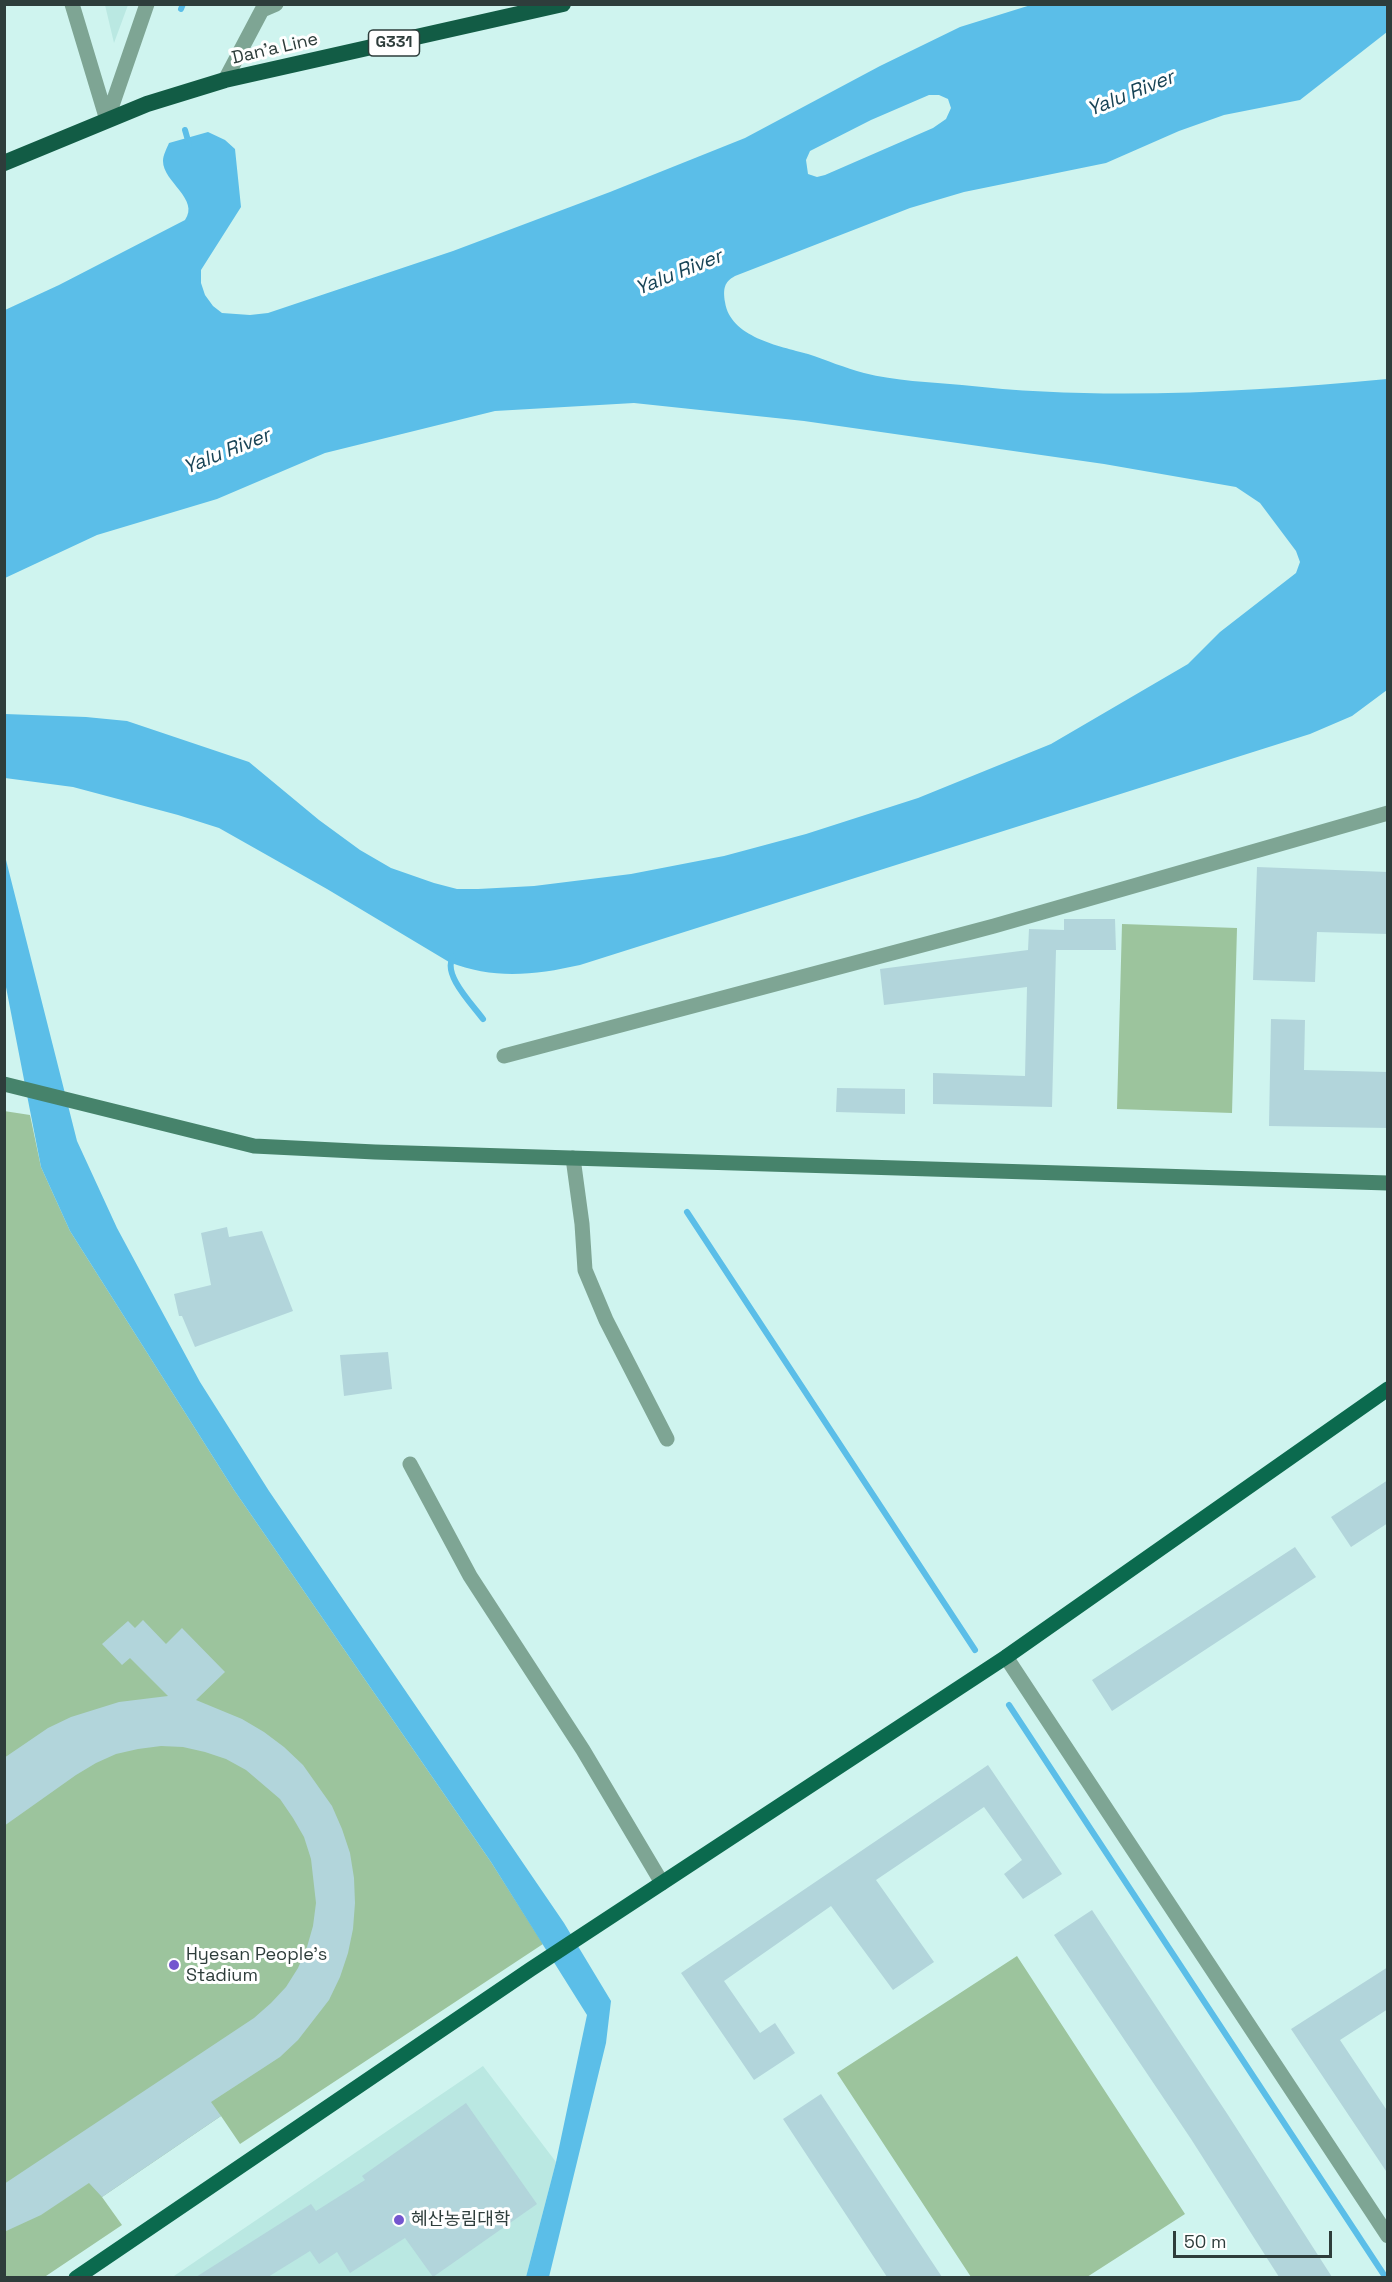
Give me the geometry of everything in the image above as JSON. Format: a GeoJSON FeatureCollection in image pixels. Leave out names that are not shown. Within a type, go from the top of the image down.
{"type":"FeatureCollection","features":[{"type":"Feature","properties":{"kind":"highway","name":"Dan'a Line"},"geometry":{"type":"LineString","coordinates":[[4,163],[147,104],[225,80],[562,4]]}},
{"type":"Feature","properties":{"kind":"main road"},"geometry":{"type":"LineString","coordinates":[[10,1086],[254,1146],[1388,1183]]}},
{"type":"Feature","properties":{"kind":"main road"},"geometry":{"type":"LineString","coordinates":[[76,2277],[531,1969],[1006,1657],[1388,1389]]}},
{"type":"Feature","properties":{"kind":"street"},"geometry":{"type":"LineString","coordinates":[[72,4],[107,120]]}},
{"type":"Feature","properties":{"kind":"street"},"geometry":{"type":"LineString","coordinates":[[107,120],[147,4]]}},
{"type":"Feature","properties":{"kind":"street"},"geometry":{"type":"LineString","coordinates":[[225,80],[265,6]]}},
{"type":"Feature","properties":{"kind":"street"},"geometry":{"type":"LineString","coordinates":[[504,1056],[994,926],[1388,813]]}},
{"type":"Feature","properties":{"kind":"street"},"geometry":{"type":"LineString","coordinates":[[573,1158],[582,1224],[585,1270],[606,1320],[667,1439]]}},
{"type":"Feature","properties":{"kind":"street"},"geometry":{"type":"LineString","coordinates":[[410,1464],[470,1576],[583,1750],[662,1883]]}},
{"type":"Feature","properties":{"kind":"street"},"geometry":{"type":"LineString","coordinates":[[1006,1657],[1388,2236]]}},
{"type":"Feature","properties":{"kind":"shaded area"},"geometry":{"type":"Polygon","coordinates":[[[105,5],[128,5],[114,43],[105,5]]]}},
{"type":"Feature","properties":{"kind":"shaded area","name":"혜산농림대학"},"geometry":{"type":"Polygon","coordinates":[[[483,2066],[556,2162],[526,2277],[171,2278],[483,2066]]]}},
{"type":"Feature","properties":{"kind":"green space"},"geometry":{"type":"Polygon","coordinates":[[[1122,924],[1237,928],[1232,1113],[1117,1109],[1122,924]]]}},
{"type":"Feature","properties":{"kind":"green space"},"geometry":{"type":"Polygon","coordinates":[[[4,1111],[30,1115],[41,1167],[70,1231],[234,1490],[491,1862],[543,1944],[240,2144],[221,2116],[102,2197],[122,2225],[43,2278],[4,2277],[4,1111]]]}},
{"type":"Feature","properties":{"kind":"green space"},"geometry":{"type":"Polygon","coordinates":[[[1017,1956],[1185,2214],[1087,2277],[971,2277],[837,2073],[1017,1956]]]}},
{"type":"Feature","properties":{"kind":"water","name":"Yalu River"},"geometry":{"type":"Polygon","coordinates":[[[1034,4],[1387,5],[1387,32],[1300,100],[1224,115],[1179,131],[1106,163],[964,192],[910,208],[735,276],[726,283],[724,293],[729,314],[736,324],[757,338],[857,371],[900,380],[1015,390],[1122,394],[1281,388],[1387,379],[1387,690],[1352,716],[1310,734],[580,965],[531,973],[482,971],[449,962],[219,828],[73,787],[5,778],[5,714],[127,721],[249,762],[319,820],[360,850],[391,868],[457,889],[534,886],[631,874],[724,856],[806,834],[918,798],[1051,744],[1188,664],[1220,632],[1296,573],[1300,562],[1296,551],[1260,503],[1236,487],[1104,464],[804,421],[634,403],[495,411],[325,453],[217,499],[97,535],[5,578],[5,310],[185,220],[188,205],[165,169],[163,161],[169,143],[208,132],[225,140],[235,149],[241,207],[201,270],[201,283],[205,295],[222,313],[250,315],[268,313],[453,251],[745,138],[880,66],[960,27],[1034,4]],[[929,95],[871,120],[810,151],[806,160],[808,174],[817,177],[825,175],[933,128],[946,119],[951,108],[948,99],[939,95],[929,95]]]}},
{"type":"Feature","properties":{"kind":"water"},"geometry":{"type":"Polygon","coordinates":[[[4,852],[77,1141],[117,1228],[200,1382],[269,1491],[564,1923],[611,2001],[606,2043],[549,2277],[526,2277],[556,2162],[587,2015],[491,1862],[234,1490],[70,1231],[41,1167],[5,982],[4,852]]]}},
{"type":"Feature","properties":{"kind":"building"},"geometry":{"type":"Polygon","coordinates":[[[1257,867],[1388,872],[1388,934],[1317,932],[1315,982],[1253,980],[1257,867]]]}},
{"type":"Feature","properties":{"kind":"building"},"geometry":{"type":"Polygon","coordinates":[[[1064,919],[1115,919],[1116,950],[1056,950],[1052,1107],[933,1104],[933,1073],[1025,1076],[1027,987],[884,1005],[880,969],[1028,950],[1029,929],[1064,930],[1064,919]]]}},
{"type":"Feature","properties":{"kind":"building"},"geometry":{"type":"Polygon","coordinates":[[[1271,1019],[1305,1020],[1304,1070],[1388,1072],[1388,1128],[1269,1126],[1271,1019]]]}},
{"type":"Feature","properties":{"kind":"building"},"geometry":{"type":"Polygon","coordinates":[[[837,1088],[905,1089],[905,1114],[836,1112],[837,1088]]]}},
{"type":"Feature","properties":{"kind":"building"},"geometry":{"type":"Polygon","coordinates":[[[227,1227],[229,1237],[262,1231],[293,1311],[195,1347],[182,1316],[179,1316],[174,1294],[211,1285],[201,1233],[227,1227]]]}},
{"type":"Feature","properties":{"kind":"building"},"geometry":{"type":"Polygon","coordinates":[[[388,1352],[392,1389],[344,1396],[340,1355],[388,1352]]]}},
{"type":"Feature","properties":{"kind":"building"},"geometry":{"type":"Polygon","coordinates":[[[1388,1480],[1388,1523],[1351,1547],[1331,1517],[1388,1480]]]}},
{"type":"Feature","properties":{"kind":"building"},"geometry":{"type":"Polygon","coordinates":[[[1295,1547],[1316,1577],[1112,1711],[1092,1680],[1295,1547]]]}},
{"type":"Feature","properties":{"kind":"building"},"geometry":{"type":"Polygon","coordinates":[[[143,1620],[166,1644],[182,1628],[225,1672],[196,1700],[242,1719],[284,1747],[303,1765],[332,1806],[350,1853],[354,1878],[353,1929],[348,1953],[329,2000],[298,2040],[280,2057],[211,2102],[221,2116],[102,2197],[89,2183],[41,2215],[4,2232],[4,2184],[254,2018],[286,1987],[298,1968],[313,1926],[316,1903],[311,1859],[304,1837],[293,1818],[280,1799],[246,1770],[226,1759],[205,1752],[183,1747],[161,1746],[116,1754],[76,1775],[4,1826],[4,1758],[48,1728],[71,1717],[119,1702],[168,1696],[130,1658],[122,1665],[102,1644],[128,1621],[135,1628],[143,1620]]]}},
{"type":"Feature","properties":{"kind":"building"},"geometry":{"type":"Polygon","coordinates":[[[988,1765],[1062,1874],[1023,1899],[1004,1874],[1022,1860],[984,1807],[876,1880],[934,1962],[893,1990],[831,1906],[724,1981],[760,2033],[775,2023],[795,2053],[754,2080],[681,1973],[988,1765]]]}},
{"type":"Feature","properties":{"kind":"building"},"geometry":{"type":"Polygon","coordinates":[[[1092,1910],[1332,2277],[1279,2277],[1191,2139],[1054,1935],[1092,1910]]]}},
{"type":"Feature","properties":{"kind":"building"},"geometry":{"type":"Polygon","coordinates":[[[1388,1967],[1388,2009],[1340,2040],[1388,2112],[1388,2174],[1291,2029],[1388,1967]]]}},
{"type":"Feature","properties":{"kind":"building"},"geometry":{"type":"Polygon","coordinates":[[[821,2094],[942,2277],[887,2277],[783,2119],[821,2094]]]}},
{"type":"Feature","properties":{"kind":"building"},"geometry":{"type":"Polygon","coordinates":[[[466,2103],[537,2204],[433,2277],[405,2238],[350,2273],[337,2252],[319,2264],[310,2251],[268,2277],[196,2277],[311,2204],[316,2211],[365,2180],[362,2176],[466,2103]]]}},
{"type":"Feature","properties":{"kind":"waterway"},"geometry":{"type":"LineString","coordinates":[[181,9],[183,4]]}},
{"type":"Feature","properties":{"kind":"waterway"},"geometry":{"type":"LineString","coordinates":[[185,130],[189,144]]}},
{"type":"Feature","properties":{"kind":"waterway"},"geometry":{"type":"LineString","coordinates":[[453,957],[451,964],[455,980],[483,1019]]}},
{"type":"Feature","properties":{"kind":"waterway"},"geometry":{"type":"LineString","coordinates":[[687,1212],[975,1650]]}},
{"type":"Feature","properties":{"kind":"waterway"},"geometry":{"type":"LineString","coordinates":[[1009,1705],[1386,2278]]}},
{"type":"Feature","properties":{"kind":"place","name":"Hyesan People's Stadium"},"geometry":{"type":"Point","coordinates":[174,1965]}},
{"type":"Feature","properties":{"kind":"place","name":"혜산농림대학"},"geometry":{"type":"Point","coordinates":[399,2220]}}]}
